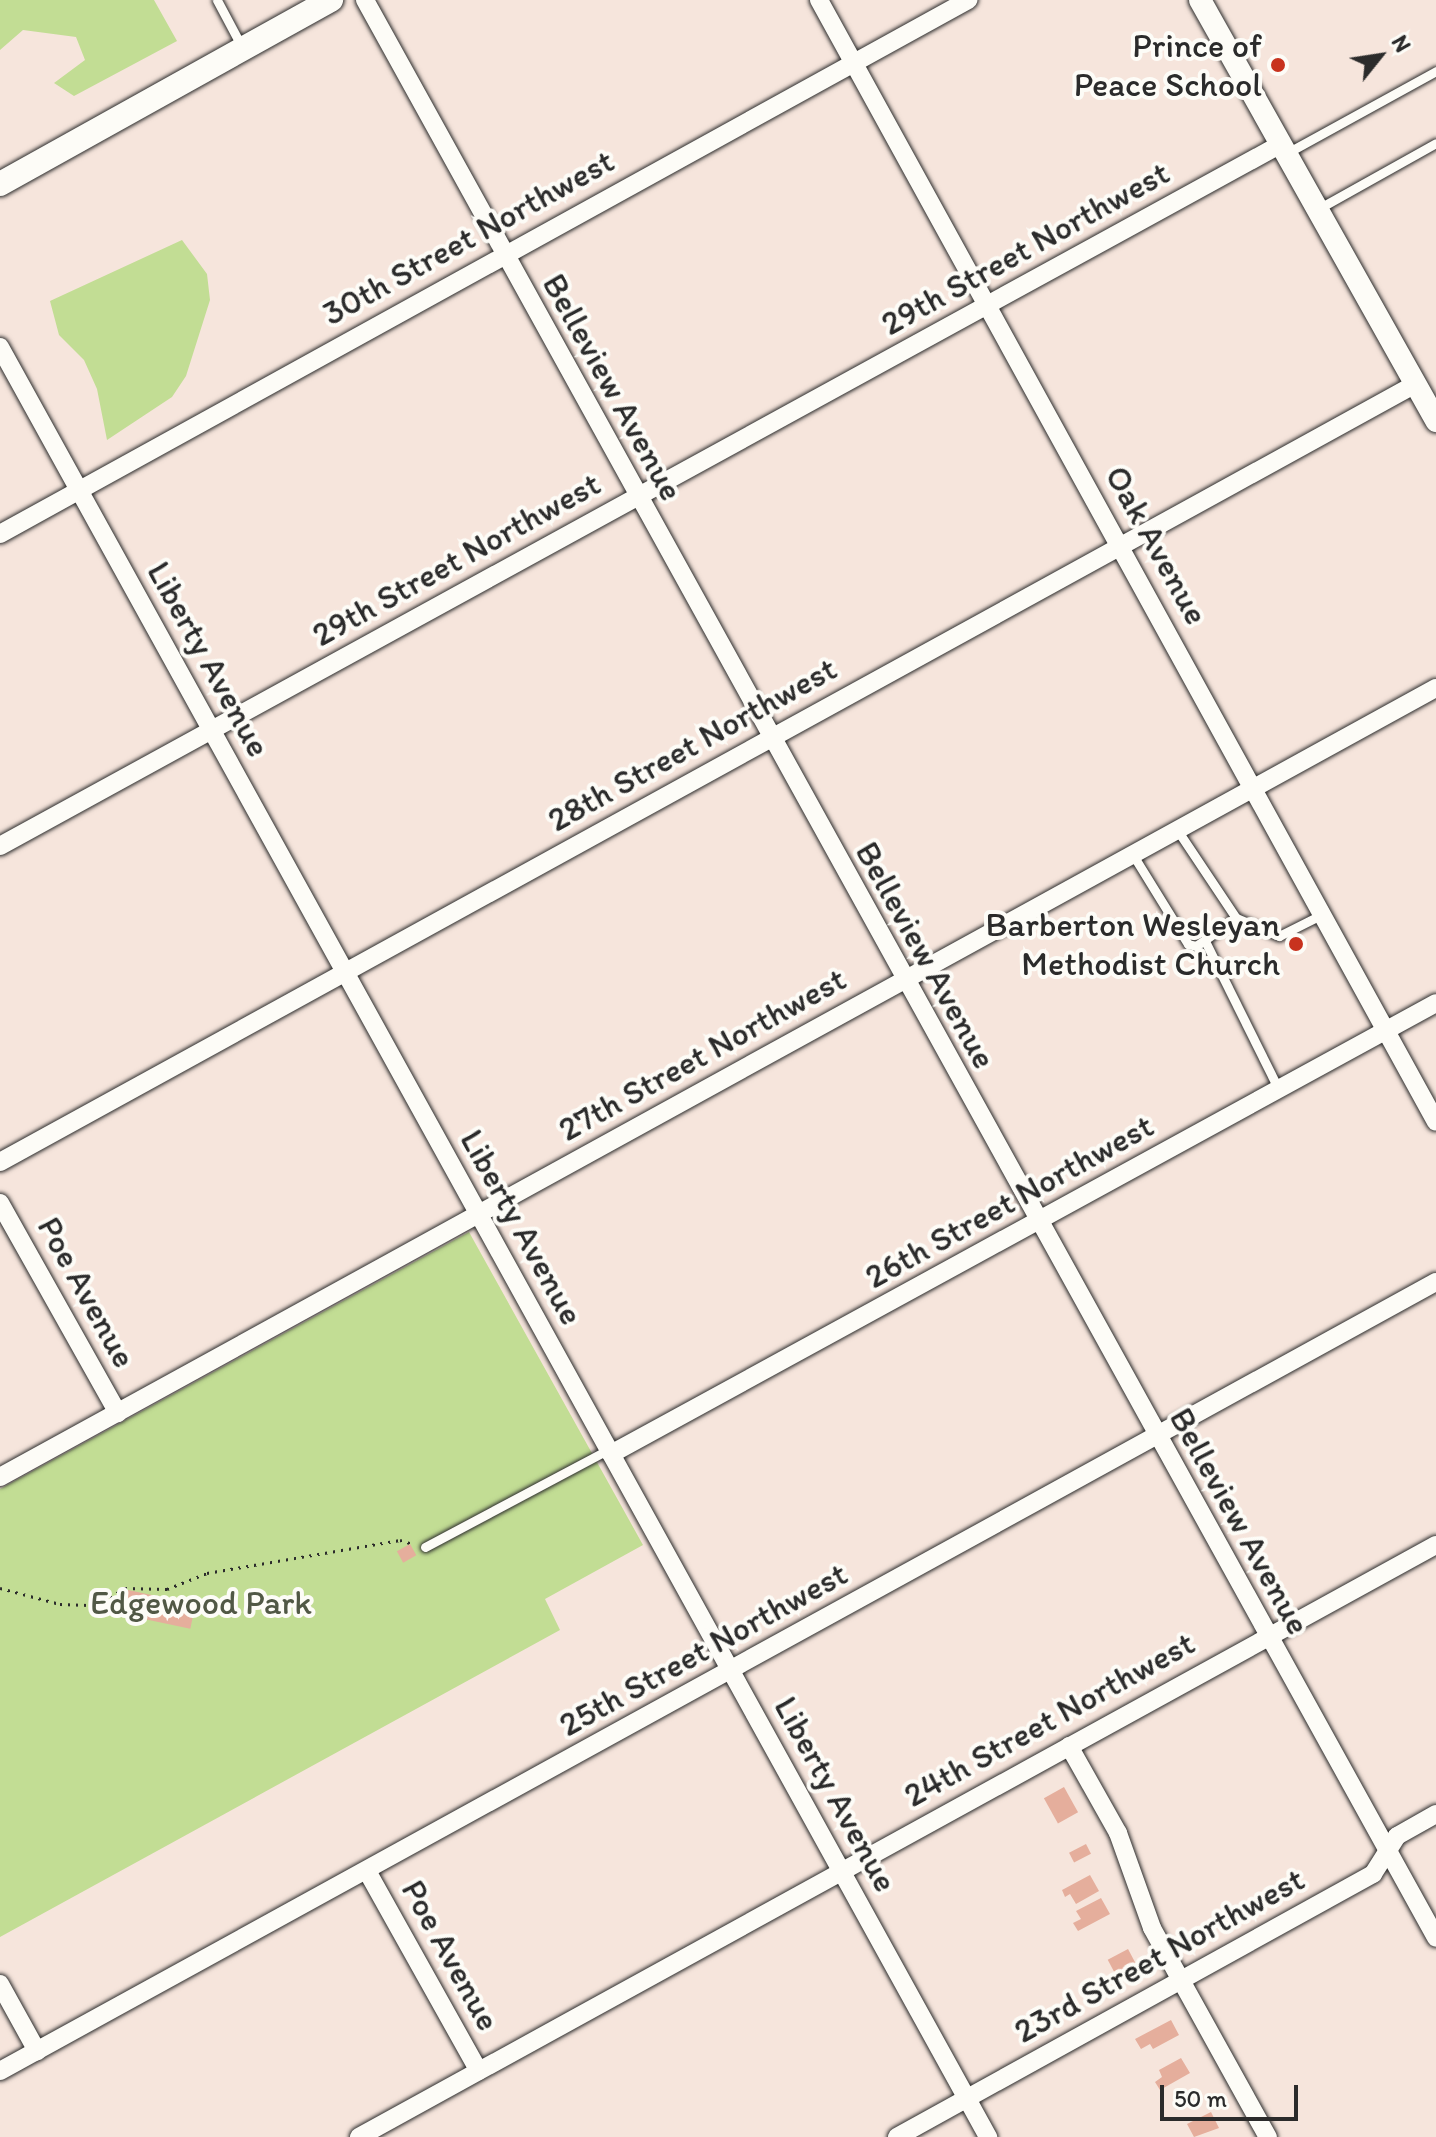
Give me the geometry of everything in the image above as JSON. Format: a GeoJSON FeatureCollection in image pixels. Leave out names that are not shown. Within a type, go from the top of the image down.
{"type":"FeatureCollection","features":[{"type":"Feature","properties":{"kind":"main road"},"geometry":{"type":"LineString","coordinates":[[0,184],[331,0]]}},
{"type":"Feature","properties":{"kind":"street","name":"Belleview Avenue"},"geometry":{"type":"LineString","coordinates":[[365,0],[1036,1222],[1436,1938]]}},
{"type":"Feature","properties":{"kind":"street","name":"Oak Avenue"},"geometry":{"type":"LineString","coordinates":[[819,0],[1436,1122]]}},
{"type":"Feature","properties":{"kind":"street","name":"30th Street Northwest"},"geometry":{"type":"LineString","coordinates":[[0,534],[968,0]]}},
{"type":"Feature","properties":{"kind":"street"},"geometry":{"type":"LineString","coordinates":[[1200,0],[1436,421]]}},
{"type":"Feature","properties":{"kind":"street","name":"29th Street Northwest"},"geometry":{"type":"LineString","coordinates":[[0,846],[987,305],[1284,149]]}},
{"type":"Feature","properties":{"kind":"street","name":"Liberty Avenue"},"geometry":{"type":"LineString","coordinates":[[0,347],[988,2137]]}},
{"type":"Feature","properties":{"kind":"street","name":"28th Street Northwest"},"geometry":{"type":"LineString","coordinates":[[0,1162],[1416,384]]}},
{"type":"Feature","properties":{"kind":"street","name":"27th Street Northwest"},"geometry":{"type":"LineString","coordinates":[[0,1477],[477,1212],[1436,688]]}},
{"type":"Feature","properties":{"kind":"street","name":"26th Street Northwest"},"geometry":{"type":"LineString","coordinates":[[610,1452],[1436,1003]]}},
{"type":"Feature","properties":{"kind":"street","name":"Poe Avenue"},"geometry":{"type":"LineString","coordinates":[[0,1203],[118,1413]]}},
{"type":"Feature","properties":{"kind":"street","name":"25th Street Northwest"},"geometry":{"type":"LineString","coordinates":[[0,2071],[1436,1282]]}},
{"type":"Feature","properties":{"kind":"street","name":"24th Street Northwest"},"geometry":{"type":"LineString","coordinates":[[359,2137],[841,1869],[1436,1545]]}},
{"type":"Feature","properties":{"kind":"street"},"geometry":{"type":"LineString","coordinates":[[1069,1746],[1118,1833],[1152,1928],[1268,2137]]}},
{"type":"Feature","properties":{"kind":"street","name":"23rd Street Northwest"},"geometry":{"type":"LineString","coordinates":[[897,2137],[1373,1874],[1397,1836],[1436,1814]]}},
{"type":"Feature","properties":{"kind":"street","name":"Poe Avenue"},"geometry":{"type":"LineString","coordinates":[[367,1871],[479,2071]]}},
{"type":"Feature","properties":{"kind":"street"},"geometry":{"type":"LineString","coordinates":[[0,1984],[37,2051]]}},
{"type":"Feature","properties":{"kind":"lane"},"geometry":{"type":"LineString","coordinates":[[217,0],[243,49]]}},
{"type":"Feature","properties":{"kind":"lane"},"geometry":{"type":"LineString","coordinates":[[1284,149],[1436,71]]}},
{"type":"Feature","properties":{"kind":"lane"},"geometry":{"type":"LineString","coordinates":[[1318,209],[1436,143]]}},
{"type":"Feature","properties":{"kind":"lane"},"geometry":{"type":"LineString","coordinates":[[1178,831],[1236,918],[1279,936],[1323,914]]}},
{"type":"Feature","properties":{"kind":"lane"},"geometry":{"type":"LineString","coordinates":[[1133,855],[1188,944],[1205,941],[1236,918]]}},
{"type":"Feature","properties":{"kind":"lane"},"geometry":{"type":"LineString","coordinates":[[1205,941],[1279,1090]]}},
{"type":"Feature","properties":{"kind":"lane"},"geometry":{"type":"LineString","coordinates":[[425,1547],[610,1452]]}},
{"type":"Feature","properties":{"kind":"path"},"geometry":{"type":"LineString","coordinates":[[0,1588],[60,1604],[96,1605],[125,1588],[167,1589],[207,1573],[400,1540],[425,1547]]}},
{"type":"Feature","properties":{"kind":"green space"},"geometry":{"type":"Polygon","coordinates":[[[0,0],[154,0],[177,41],[74,96],[54,83],[85,60],[76,37],[23,30],[0,50],[0,0]]]}},
{"type":"Feature","properties":{"kind":"green space"},"geometry":{"type":"Polygon","coordinates":[[[182,240],[207,274],[210,300],[186,376],[172,397],[107,440],[97,389],[84,360],[59,335],[50,301],[182,240]]]}},
{"type":"Feature","properties":{"kind":"green space","name":"Edgewood Park"},"geometry":{"type":"Polygon","coordinates":[[[469,1232],[643,1545],[545,1599],[560,1630],[0,1937],[0,1489],[469,1232]]]}},
{"type":"Feature","properties":{"kind":"building"},"geometry":{"type":"Polygon","coordinates":[[[410,1544],[416,1555],[403,1563],[397,1551],[410,1544]]]}},
{"type":"Feature","properties":{"kind":"building"},"geometry":{"type":"Polygon","coordinates":[[[128,1590],[195,1604],[190,1629],[123,1614],[128,1590]]]}},
{"type":"Feature","properties":{"kind":"building"},"geometry":{"type":"Polygon","coordinates":[[[1064,1787],[1078,1812],[1058,1824],[1044,1798],[1064,1787]]]}},
{"type":"Feature","properties":{"kind":"building"},"geometry":{"type":"Polygon","coordinates":[[[1086,1844],[1091,1854],[1074,1862],[1069,1853],[1086,1844]]]}},
{"type":"Feature","properties":{"kind":"building"},"geometry":{"type":"Polygon","coordinates":[[[1090,1875],[1099,1891],[1076,1904],[1070,1894],[1065,1897],[1062,1890],[1090,1875]]]}},
{"type":"Feature","properties":{"kind":"building"},"geometry":{"type":"Polygon","coordinates":[[[1101,1898],[1110,1914],[1078,1931],[1073,1923],[1081,1919],[1076,1911],[1101,1898]]]}},
{"type":"Feature","properties":{"kind":"building"},"geometry":{"type":"Polygon","coordinates":[[[1128,1949],[1138,1968],[1118,1978],[1108,1960],[1128,1949]]]}},
{"type":"Feature","properties":{"kind":"building"},"geometry":{"type":"Polygon","coordinates":[[[1171,2020],[1179,2035],[1153,2049],[1150,2044],[1141,2049],[1135,2039],[1171,2020]]]}},
{"type":"Feature","properties":{"kind":"building"},"geometry":{"type":"Polygon","coordinates":[[[1181,2058],[1190,2073],[1160,2090],[1155,2082],[1162,2077],[1159,2070],[1181,2058]]]}},
{"type":"Feature","properties":{"kind":"building"},"geometry":{"type":"Polygon","coordinates":[[[1211,2112],[1219,2128],[1194,2137],[1187,2124],[1211,2112]]]}},
{"type":"Feature","properties":{"kind":"place","name":"Prince of Peace School"},"geometry":{"type":"Point","coordinates":[1278,65]}},
{"type":"Feature","properties":{"kind":"place","name":"Barberton Wesleyan Methodist Church"},"geometry":{"type":"Point","coordinates":[1296,944]}}]}
